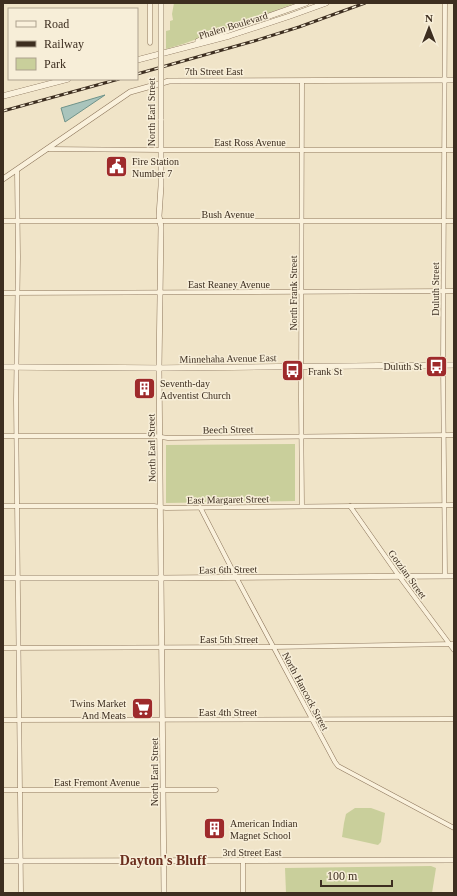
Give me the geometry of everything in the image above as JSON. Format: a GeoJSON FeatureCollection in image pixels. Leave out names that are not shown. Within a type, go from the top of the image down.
{"type":"FeatureCollection","features":[{"type":"Feature","properties":{"kind":"main road","name":"Phalen Boulevard"},"geometry":{"type":"LineString","coordinates":[[168,52],[306,3]]}},
{"type":"Feature","properties":{"kind":"main road","name":"Phalen Boulevard"},"geometry":{"type":"LineString","coordinates":[[138,60],[229,36],[290,16],[319,4],[326,3]]}},
{"type":"Feature","properties":{"kind":"main road"},"geometry":{"type":"LineString","coordinates":[[3,96],[64,80]]}},
{"type":"Feature","properties":{"kind":"main road","name":"Minnehaha Avenue East"},"geometry":{"type":"LineString","coordinates":[[3,366],[159,368],[454,365]]}},
{"type":"Feature","properties":{"kind":"street"},"geometry":{"type":"LineString","coordinates":[[150,3],[150,43]]}},
{"type":"Feature","properties":{"kind":"street","name":"North Earl Street"},"geometry":{"type":"LineString","coordinates":[[161,3],[159,368],[164,893]]}},
{"type":"Feature","properties":{"kind":"street","name":"Duluth Street"},"geometry":{"type":"LineString","coordinates":[[445,3],[443,291],[445,576]]}},
{"type":"Feature","properties":{"kind":"street","name":"7th Street East"},"geometry":{"type":"LineString","coordinates":[[3,179],[130,92],[169,81],[454,80]]}},
{"type":"Feature","properties":{"kind":"street","name":"North Frank Street"},"geometry":{"type":"LineString","coordinates":[[302,81],[302,506]]}},
{"type":"Feature","properties":{"kind":"street","name":"East Ross Avenue"},"geometry":{"type":"LineString","coordinates":[[47,149],[454,150]]}},
{"type":"Feature","properties":{"kind":"street"},"geometry":{"type":"LineString","coordinates":[[17,170],[17,436],[21,893]]}},
{"type":"Feature","properties":{"kind":"street","name":"Bush Avenue"},"geometry":{"type":"LineString","coordinates":[[3,221],[454,221]]}},
{"type":"Feature","properties":{"kind":"street","name":"East Reaney Avenue"},"geometry":{"type":"LineString","coordinates":[[3,293],[454,291]]}},
{"type":"Feature","properties":{"kind":"street","name":"Beech Street"},"geometry":{"type":"LineString","coordinates":[[3,436],[160,436],[168,438],[454,435]]}},
{"type":"Feature","properties":{"kind":"street","name":"East Margaret Street"},"geometry":{"type":"LineString","coordinates":[[3,506],[154,506],[166,508],[454,505]]}},
{"type":"Feature","properties":{"kind":"street","name":"Gotzian Street"},"geometry":{"type":"LineString","coordinates":[[350,506],[399,576],[452,644],[454,650]]}},
{"type":"Feature","properties":{"kind":"street","name":"North Hancock Street"},"geometry":{"type":"LineString","coordinates":[[200,507],[236,578],[338,766],[454,828]]}},
{"type":"Feature","properties":{"kind":"street","name":"East 6th Street"},"geometry":{"type":"LineString","coordinates":[[3,578],[454,576]]}},
{"type":"Feature","properties":{"kind":"street","name":"East 5th Street"},"geometry":{"type":"LineString","coordinates":[[3,648],[273,647],[452,644]]}},
{"type":"Feature","properties":{"kind":"street","name":"East 4th Street"},"geometry":{"type":"LineString","coordinates":[[3,720],[454,719]]}},
{"type":"Feature","properties":{"kind":"street","name":"East Fremont Avenue"},"geometry":{"type":"LineString","coordinates":[[3,790],[216,790]]}},
{"type":"Feature","properties":{"kind":"street"},"geometry":{"type":"LineString","coordinates":[[243,860],[243,893]]}},
{"type":"Feature","properties":{"kind":"street","name":"3rd Street East"},"geometry":{"type":"LineString","coordinates":[[3,862],[454,860]]}},
{"type":"Feature","properties":{"kind":"green space"},"geometry":{"type":"Polygon","coordinates":[[[174,3],[296,3],[166,49],[166,31],[170,30],[170,21],[173,20],[172,14],[174,3]]]}},
{"type":"Feature","properties":{"kind":"green space"},"geometry":{"type":"Polygon","coordinates":[[[295,444],[295,501],[166,503],[166,445],[295,444]]]}},
{"type":"Feature","properties":{"kind":"green space"},"geometry":{"type":"Polygon","coordinates":[[[355,808],[371,808],[385,813],[381,842],[378,845],[342,837],[346,814],[355,808]]]}},
{"type":"Feature","properties":{"kind":"green space"},"geometry":{"type":"Polygon","coordinates":[[[431,866],[436,868],[432,893],[286,893],[285,868],[431,866]]]}},
{"type":"Feature","properties":{"kind":"water"},"geometry":{"type":"Polygon","coordinates":[[[105,95],[65,122],[61,108],[105,95]]]}},
{"type":"Feature","properties":{"kind":"railway"},"geometry":{"type":"LineString","coordinates":[[138,74],[299,27],[365,3]]}},
{"type":"Feature","properties":{"kind":"railway"},"geometry":{"type":"LineString","coordinates":[[3,111],[115,80]]}},
{"type":"Feature","properties":{"kind":"place","name":"Fire Station Number 7"},"geometry":{"type":"Point","coordinates":[116,167]}},
{"type":"Feature","properties":{"kind":"place","name":"Duluth St"},"geometry":{"type":"Point","coordinates":[437,366]}},
{"type":"Feature","properties":{"kind":"place","name":"Frank St"},"geometry":{"type":"Point","coordinates":[293,371]}},
{"type":"Feature","properties":{"kind":"place","name":"Seventh-day Adventist Church"},"geometry":{"type":"Point","coordinates":[144,389]}},
{"type":"Feature","properties":{"kind":"place","name":"Twins Market And Meats"},"geometry":{"type":"Point","coordinates":[142,709]}},
{"type":"Feature","properties":{"kind":"place","name":"American Indian Magnet School"},"geometry":{"type":"Point","coordinates":[215,829]}},
{"type":"Feature","properties":{"kind":"district","name":"Dayton's Bluff"},"geometry":{"type":"Point","coordinates":[163,860]}}]}
